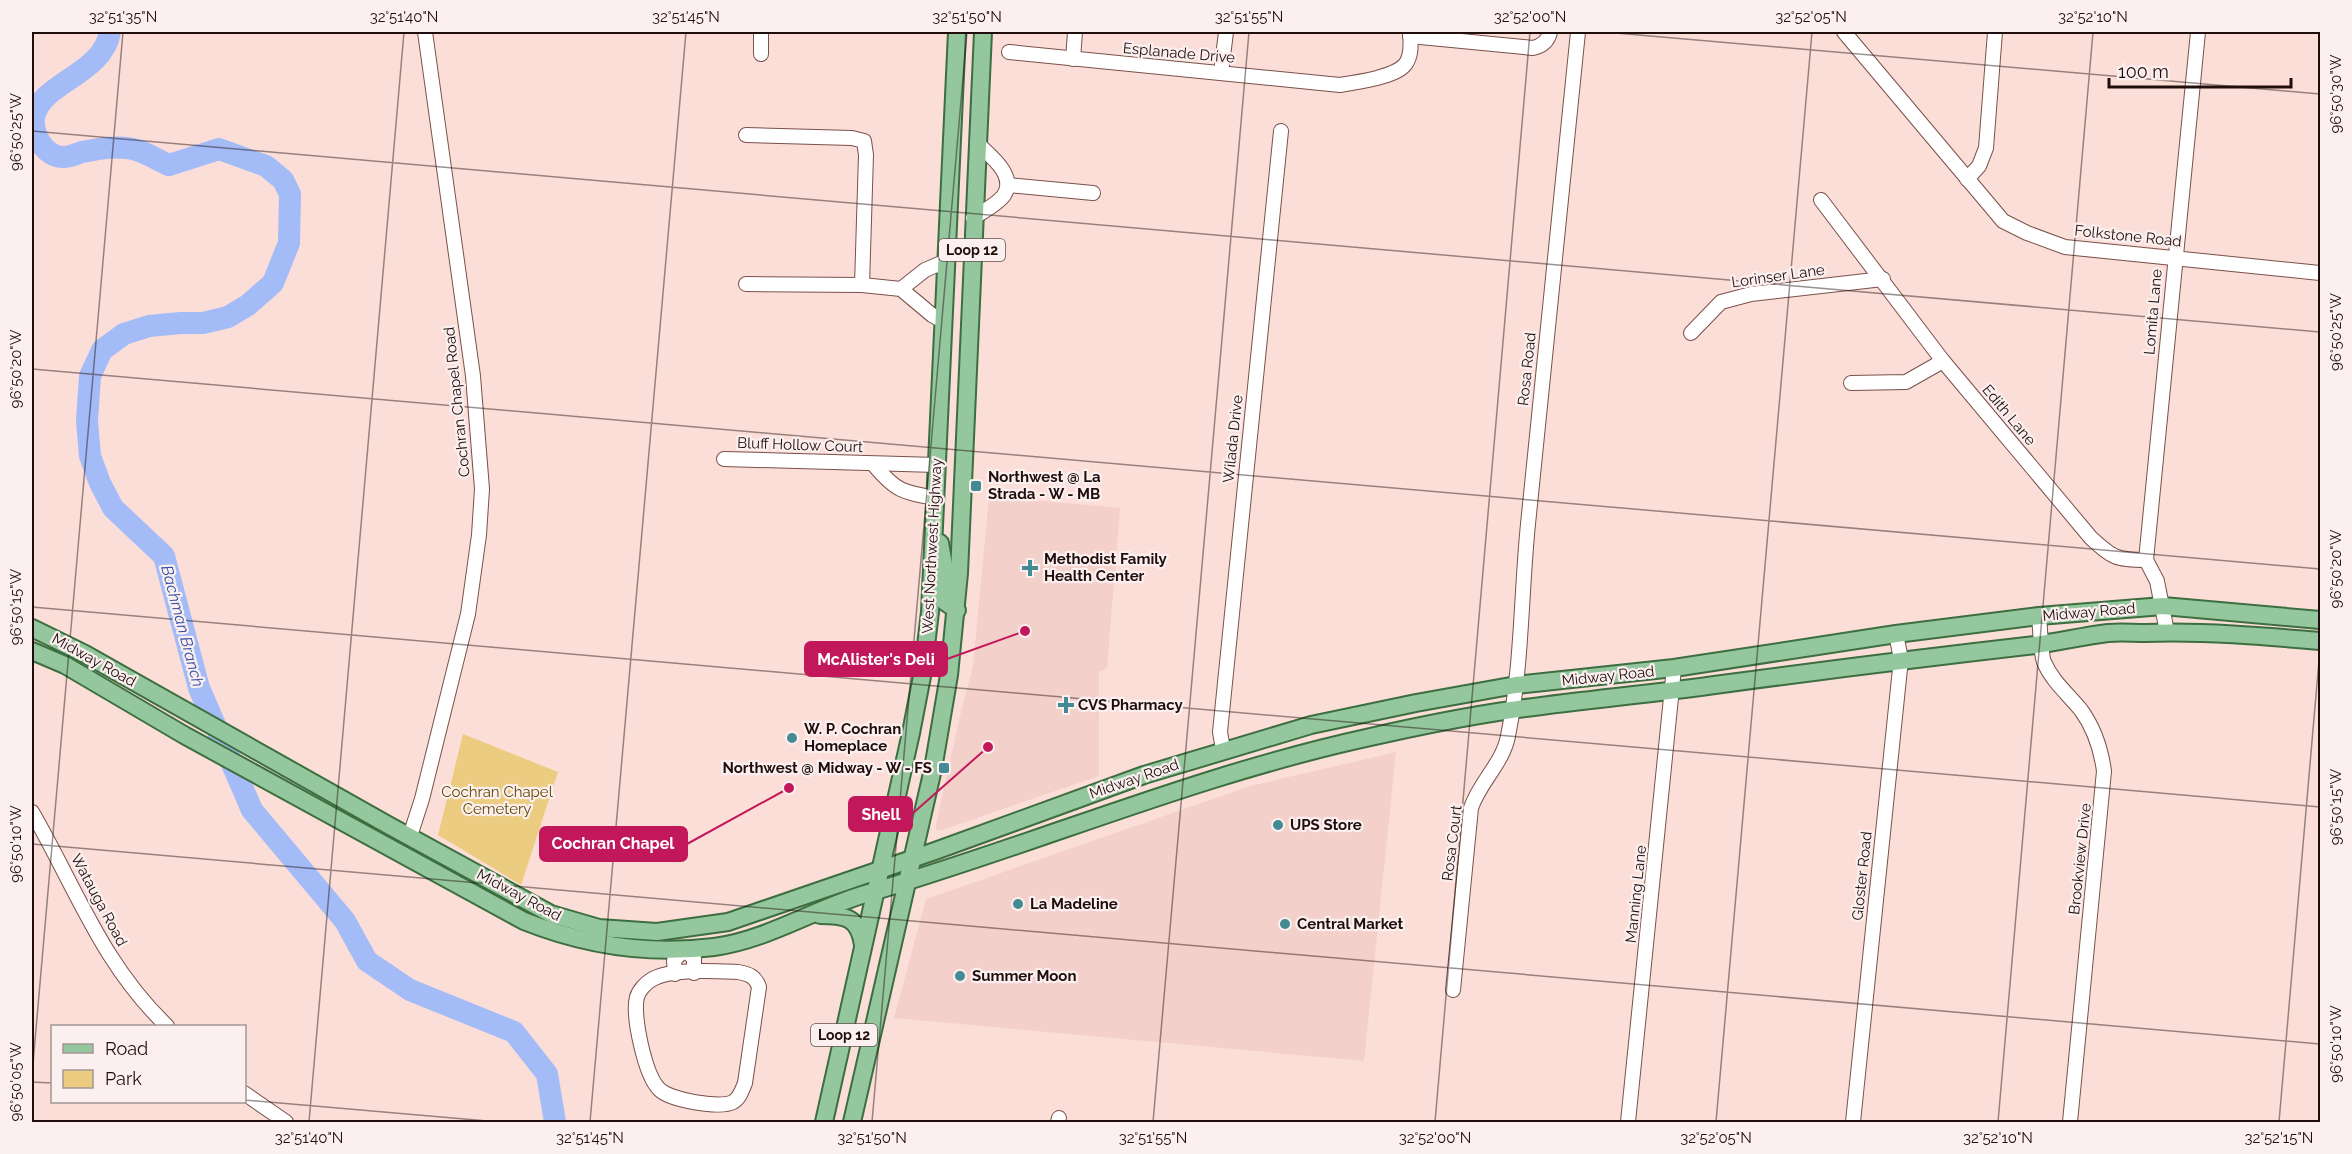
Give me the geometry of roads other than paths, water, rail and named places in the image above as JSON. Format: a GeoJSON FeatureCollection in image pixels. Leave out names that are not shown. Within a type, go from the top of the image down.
{"type":"FeatureCollection","features":[{"type":"Feature","properties":{"kind":"main road","name":"West Northwest Highway"},"geometry":{"type":"LineString","coordinates":[[824,1122],[882,869],[923,671],[930,612],[957,32]]}},
{"type":"Feature","properties":{"kind":"main road","name":"West Northwest Highway"},"geometry":{"type":"LineString","coordinates":[[852,1122],[912,859],[950,675],[957,610],[983,32]]}},
{"type":"Feature","properties":{"kind":"main road"},"geometry":{"type":"LineString","coordinates":[[937,465],[963,468]]}},
{"type":"Feature","properties":{"kind":"main road"},"geometry":{"type":"LineString","coordinates":[[934,529],[942,550],[945,602],[957,610]]}},
{"type":"Feature","properties":{"kind":"main road","name":"Midway Road"},"geometry":{"type":"LineString","coordinates":[[32,628],[85,654],[535,906],[569,921],[599,928],[634,932],[683,930],[728,922],[912,859],[1090,793],[1223,749],[1364,713],[1516,686],[1674,668],[1896,634],[2039,616],[2163,606],[2320,620]]}},
{"type":"Feature","properties":{"kind":"main road","name":"Midway Road"},"geometry":{"type":"LineString","coordinates":[[32,651],[65,665],[184,735],[492,906],[557,935],[590,943],[645,949],[684,950],[721,946],[816,914],[858,896],[906,884],[1230,772],[1362,738],[1436,723],[1512,710],[1674,691],[1901,659],[2043,644],[2110,633],[2218,633],[2320,641]]}},
{"type":"Feature","properties":{"kind":"main road"},"geometry":{"type":"LineString","coordinates":[[1223,749],[1230,772]]}},
{"type":"Feature","properties":{"kind":"main road"},"geometry":{"type":"LineString","coordinates":[[1090,793],[1098,817]]}},
{"type":"Feature","properties":{"kind":"main road"},"geometry":{"type":"LineString","coordinates":[[403,855],[410,836]]}},
{"type":"Feature","properties":{"kind":"main road"},"geometry":{"type":"LineString","coordinates":[[816,914],[841,915],[850,919],[859,928],[864,948]]}},
{"type":"Feature","properties":{"kind":"main road"},"geometry":{"type":"LineString","coordinates":[[683,930],[684,950]]}},
{"type":"Feature","properties":{"kind":"street","name":"Cochran Chapel Road"},"geometry":{"type":"LineString","coordinates":[[410,836],[422,799],[468,614],[479,536],[482,489],[476,397],[425,32]]}},
{"type":"Feature","properties":{"kind":"street"},"geometry":{"type":"LineString","coordinates":[[761,32],[761,54]]}},
{"type":"Feature","properties":{"kind":"street"},"geometry":{"type":"LineString","coordinates":[[1073,59],[1075,32]]}},
{"type":"Feature","properties":{"kind":"street"},"geometry":{"type":"LineString","coordinates":[[1221,73],[1226,32]]}},
{"type":"Feature","properties":{"kind":"street"},"geometry":{"type":"LineString","coordinates":[[1410,34],[1533,48],[1541,47],[1550,32]]}},
{"type":"Feature","properties":{"kind":"street","name":"Rosa Road"},"geometry":{"type":"LineString","coordinates":[[1512,710],[1516,686],[1526,543],[1578,32]]}},
{"type":"Feature","properties":{"kind":"street","name":"Folkstone Road"},"geometry":{"type":"LineString","coordinates":[[1844,32],[2003,221],[2065,247],[2320,273]]}},
{"type":"Feature","properties":{"kind":"street"},"geometry":{"type":"LineString","coordinates":[[1967,179],[1979,166],[1986,148],[1995,32]]}},
{"type":"Feature","properties":{"kind":"street","name":"Lomita Lane"},"geometry":{"type":"LineString","coordinates":[[2146,560],[2198,32]]}},
{"type":"Feature","properties":{"kind":"street","name":"Esplanade Drive"},"geometry":{"type":"LineString","coordinates":[[1009,52],[1323,85],[1358,83],[1392,75],[1402,69],[1409,55],[1410,34]]}},
{"type":"Feature","properties":{"kind":"street","name":"Wilada Drive"},"geometry":{"type":"LineString","coordinates":[[1223,749],[1220,732],[1281,131]]}},
{"type":"Feature","properties":{"kind":"street"},"geometry":{"type":"LineString","coordinates":[[746,135],[852,138],[864,141],[866,155],[862,285]]}},
{"type":"Feature","properties":{"kind":"street"},"geometry":{"type":"LineString","coordinates":[[973,218],[1004,195],[1008,184],[1006,173],[977,143]]}},
{"type":"Feature","properties":{"kind":"street"},"geometry":{"type":"LineString","coordinates":[[1008,184],[1093,193]]}},
{"type":"Feature","properties":{"kind":"street","name":"Edith Lane"},"geometry":{"type":"LineString","coordinates":[[1821,200],[1943,361],[2091,538],[2112,557],[2146,560]]}},
{"type":"Feature","properties":{"kind":"street"},"geometry":{"type":"LineString","coordinates":[[901,290],[925,270],[946,261]]}},
{"type":"Feature","properties":{"kind":"street","name":"Lorinser Lane"},"geometry":{"type":"LineString","coordinates":[[1691,333],[1721,302],[1751,294],[1883,279]]}},
{"type":"Feature","properties":{"kind":"street"},"geometry":{"type":"LineString","coordinates":[[746,284],[862,285],[901,290],[943,321]]}},
{"type":"Feature","properties":{"kind":"street"},"geometry":{"type":"LineString","coordinates":[[1851,383],[1906,382],[1943,361]]}},
{"type":"Feature","properties":{"kind":"street","name":"Bluff Hollow Court"},"geometry":{"type":"LineString","coordinates":[[724,459],[937,465]]}},
{"type":"Feature","properties":{"kind":"street","name":"Bluff Hollow Court"},"geometry":{"type":"LineString","coordinates":[[874,465],[895,488],[935,498]]}},
{"type":"Feature","properties":{"kind":"street"},"geometry":{"type":"LineString","coordinates":[[2146,560],[2157,581],[2167,632]]}},
{"type":"Feature","properties":{"kind":"street","name":"Brookview Drive"},"geometry":{"type":"LineString","coordinates":[[2039,616],[2043,644],[2042,659],[2051,675],[2082,711],[2091,727],[2101,752],[2104,771],[2070,1122]]}},
{"type":"Feature","properties":{"kind":"street","name":"Gloster Road"},"geometry":{"type":"LineString","coordinates":[[1852,1122],[1901,659],[1896,634]]}},
{"type":"Feature","properties":{"kind":"street","name":"Manning Lane"},"geometry":{"type":"LineString","coordinates":[[1628,1122],[1674,691],[1674,668]]}},
{"type":"Feature","properties":{"kind":"street","name":"Rosa Court"},"geometry":{"type":"LineString","coordinates":[[1454,990],[1471,808],[1476,795],[1505,748],[1512,710]]}},
{"type":"Feature","properties":{"kind":"street","name":"Watauga Road"},"geometry":{"type":"LineString","coordinates":[[32,812],[96,934],[139,996],[166,1025]]}},
{"type":"Feature","properties":{"kind":"street"},"geometry":{"type":"LineString","coordinates":[[32,838],[49,842]]}},
{"type":"Feature","properties":{"kind":"street"},"geometry":{"type":"LineString","coordinates":[[675,974],[674,960],[684,950],[694,958],[694,973]]}},
{"type":"Feature","properties":{"kind":"street"},"geometry":{"type":"LineString","coordinates":[[694,973],[749,974],[756,979],[759,987],[745,1083],[740,1096],[734,1102],[727,1104],[682,1100],[666,1094],[658,1088],[652,1078],[635,1010],[638,994],[651,980],[675,974],[694,973]]}},
{"type":"Feature","properties":{"kind":"street"},"geometry":{"type":"LineString","coordinates":[[246,1094],[286,1122]]}},
{"type":"Feature","properties":{"kind":"waterway","name":"Bachman Branch"},"geometry":{"type":"LineString","coordinates":[[110,32],[105,47],[96,59],[58,87],[38,106],[34,125],[41,144],[51,153],[64,157],[104,148],[121,147],[143,152],[169,165],[219,149],[266,166],[283,180],[290,194],[289,243],[273,283],[248,305],[228,317],[203,323],[149,326],[124,334],[102,350],[90,376],[87,421],[90,456],[100,483],[113,508],[164,556],[199,688],[252,810],[345,921],[367,961],[410,990],[514,1032],[547,1074],[555,1122]]}},
{"type":"Feature","properties":{"kind":"place","name":"Northwest @ La Strada - W - MB"},"geometry":{"type":"Point","coordinates":[976,486]}},
{"type":"Feature","properties":{"kind":"place","name":"Methodist Family Health Center"},"geometry":{"type":"Point","coordinates":[1030,568]}},
{"type":"Feature","properties":{"kind":"place","name":"McAlister's Deli"},"geometry":{"type":"Point","coordinates":[1025,631]}},
{"type":"Feature","properties":{"kind":"place","name":"CVS Pharmacy"},"geometry":{"type":"Point","coordinates":[1066,705]}},
{"type":"Feature","properties":{"kind":"place","name":"W. P. Cochran Homeplace"},"geometry":{"type":"Point","coordinates":[792,738]}},
{"type":"Feature","properties":{"kind":"place","name":"Shell"},"geometry":{"type":"Point","coordinates":[988,747]}},
{"type":"Feature","properties":{"kind":"place","name":"Northwest @ Midway - W - FS"},"geometry":{"type":"Point","coordinates":[944,768]}},
{"type":"Feature","properties":{"kind":"place","name":"Cochran Chapel"},"geometry":{"type":"Point","coordinates":[789,788]}},
{"type":"Feature","properties":{"kind":"place","name":"UPS Store"},"geometry":{"type":"Point","coordinates":[1278,825]}},
{"type":"Feature","properties":{"kind":"place","name":"La Madeline"},"geometry":{"type":"Point","coordinates":[1018,904]}},
{"type":"Feature","properties":{"kind":"place","name":"Central Market"},"geometry":{"type":"Point","coordinates":[1285,924]}},
{"type":"Feature","properties":{"kind":"place","name":"Summer Moon"},"geometry":{"type":"Point","coordinates":[960,976]}},
{"type":"Feature","properties":{"kind":"park label","name":"Cochran Chapel Cemetery"},"geometry":{"type":"Point","coordinates":[497,800]}}]}
